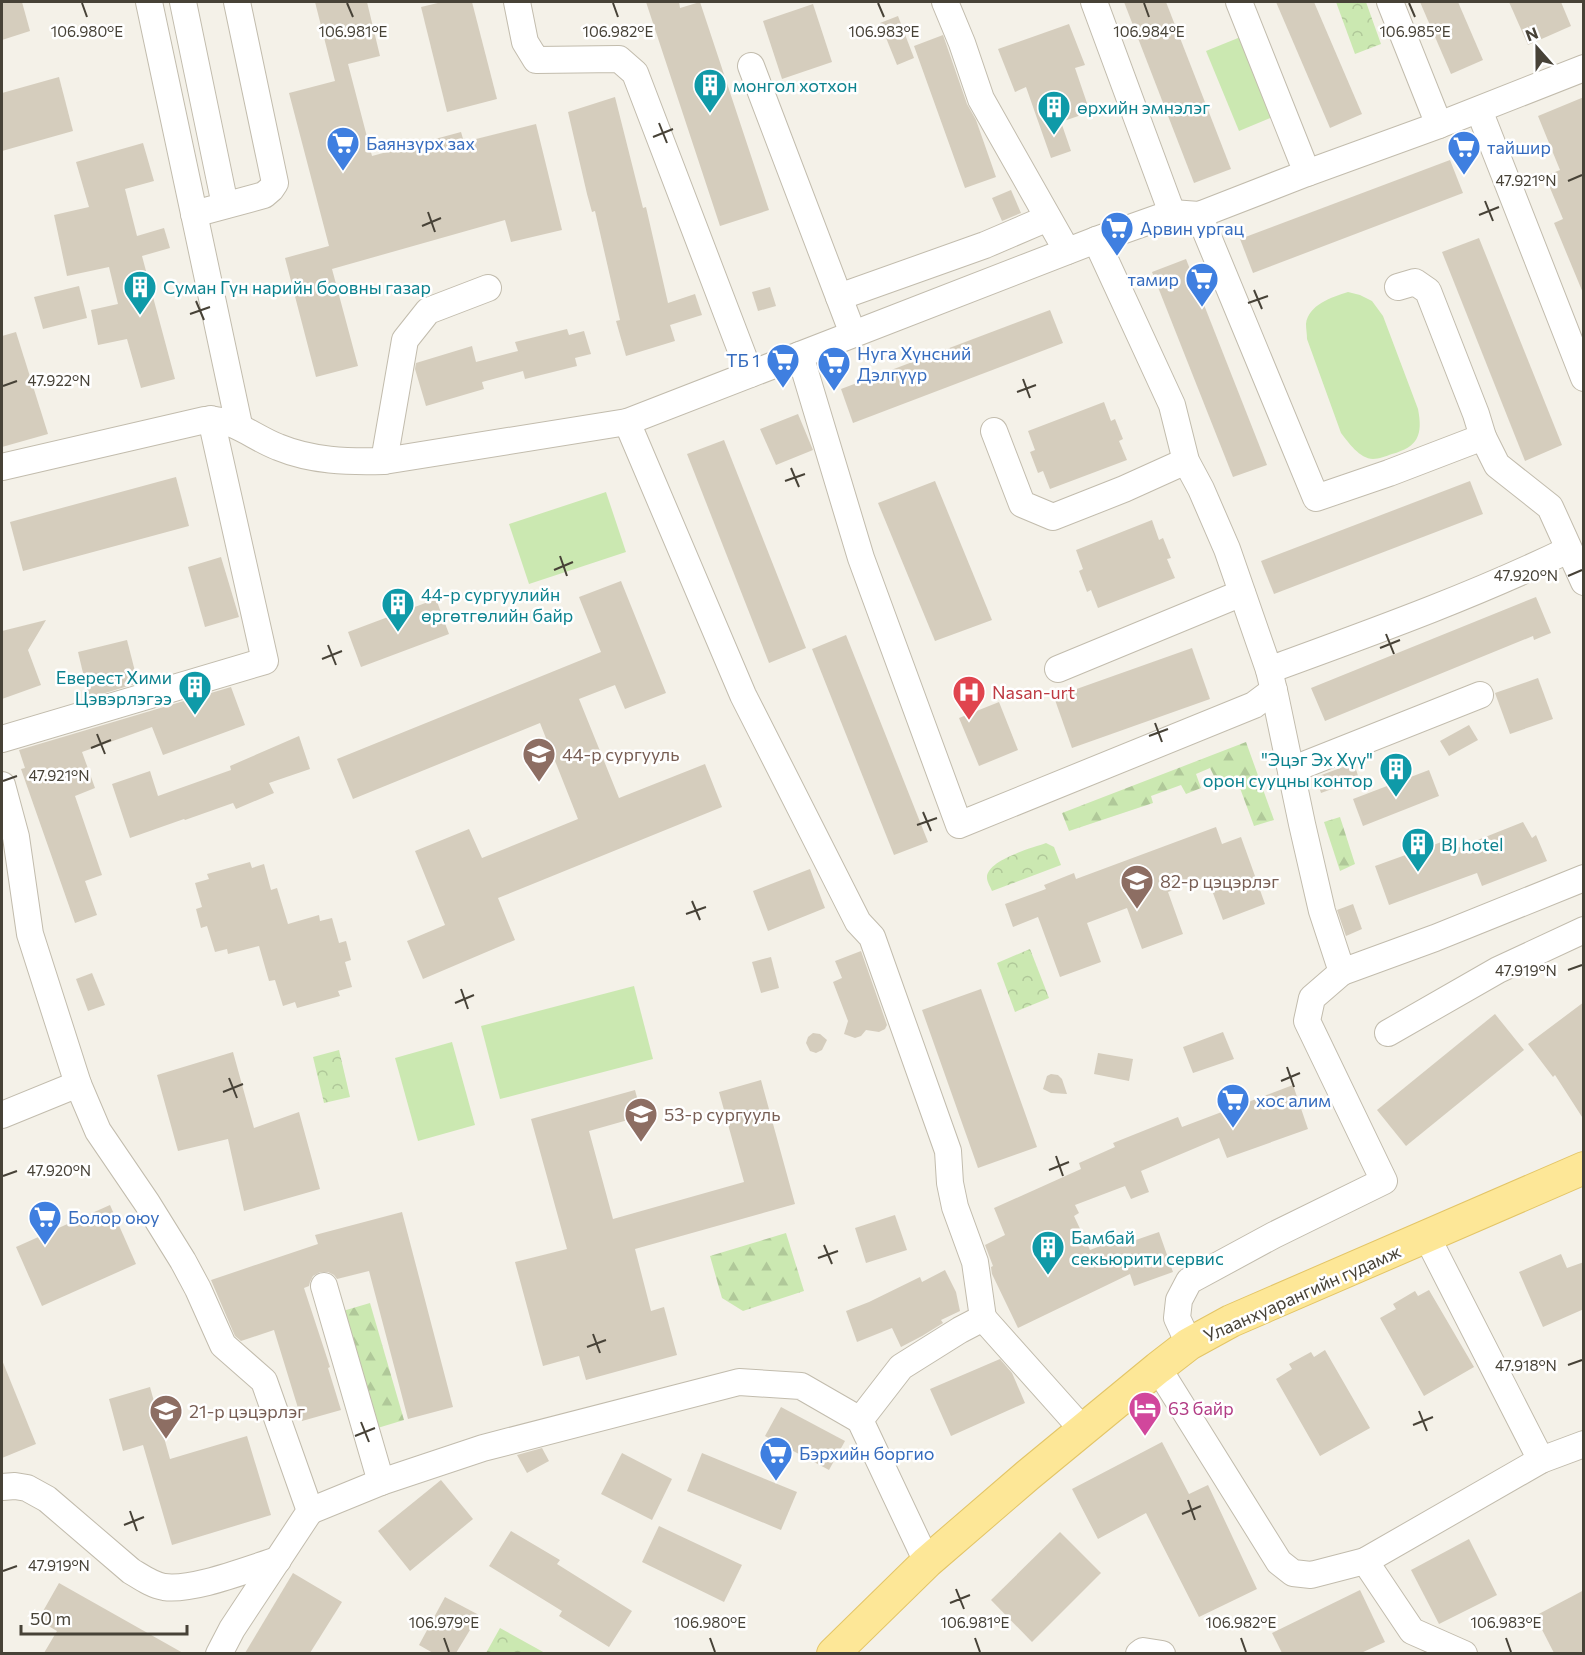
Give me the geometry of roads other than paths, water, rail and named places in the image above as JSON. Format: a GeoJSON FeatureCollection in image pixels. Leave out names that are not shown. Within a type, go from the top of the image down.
{"type":"FeatureCollection","features":[{"type":"Feature","properties":{"kind":"main road","name":"Улаанхуарангийн гудамж"},"geometry":{"type":"LineString","coordinates":[[833,1653],[927,1562],[1028,1475],[1189,1344],[1231,1321],[1584,1168]]}},
{"type":"Feature","properties":{"kind":"street"},"geometry":{"type":"LineString","coordinates":[[149,2],[238,426]]}},
{"type":"Feature","properties":{"kind":"street"},"geometry":{"type":"LineString","coordinates":[[183,2],[225,205]]}},
{"type":"Feature","properties":{"kind":"street"},"geometry":{"type":"LineString","coordinates":[[194,214],[264,195],[275,183],[237,2]]}},
{"type":"Feature","properties":{"kind":"street"},"geometry":{"type":"LineString","coordinates":[[517,2],[525,42],[536,60],[619,59],[635,72],[750,374]]}},
{"type":"Feature","properties":{"kind":"street"},"geometry":{"type":"LineString","coordinates":[[945,2],[981,99],[1067,251]]}},
{"type":"Feature","properties":{"kind":"street"},"geometry":{"type":"LineString","coordinates":[[1094,2],[1172,213]]}},
{"type":"Feature","properties":{"kind":"street"},"geometry":{"type":"LineString","coordinates":[[1239,2],[1307,173]]}},
{"type":"Feature","properties":{"kind":"street"},"geometry":{"type":"LineString","coordinates":[[1390,2],[1439,125]]}},
{"type":"Feature","properties":{"kind":"street"},"geometry":{"type":"LineString","coordinates":[[751,66],[853,334]]}},
{"type":"Feature","properties":{"kind":"street"},"geometry":{"type":"LineString","coordinates":[[2,467],[185,423],[211,419],[238,426],[268,443],[304,456],[344,461],[384,461],[627,422],[1096,240],[1172,213],[1199,215],[1584,68]]}},
{"type":"Feature","properties":{"kind":"street"},"geometry":{"type":"LineString","coordinates":[[1479,110],[1584,378]]}},
{"type":"Feature","properties":{"kind":"street"},"geometry":{"type":"LineString","coordinates":[[1199,215],[1316,498],[1483,437]]}},
{"type":"Feature","properties":{"kind":"street"},"geometry":{"type":"LineString","coordinates":[[839,297],[985,245],[1048,218]]}},
{"type":"Feature","properties":{"kind":"street"},"geometry":{"type":"LineString","coordinates":[[1096,240],[1172,405],[1186,461],[1223,539],[1242,593],[1271,680],[1322,911],[1342,972]]}},
{"type":"Feature","properties":{"kind":"street"},"geometry":{"type":"LineString","coordinates":[[1398,287],[1415,282],[1428,291],[1483,437],[1497,465],[1550,507],[1584,582]]}},
{"type":"Feature","properties":{"kind":"street"},"geometry":{"type":"LineString","coordinates":[[384,461],[405,340],[428,311],[488,288]]}},
{"type":"Feature","properties":{"kind":"street"},"geometry":{"type":"LineString","coordinates":[[800,355],[861,558],[959,825],[1254,705],[1271,680],[1519,574],[1568,550]]}},
{"type":"Feature","properties":{"kind":"street"},"geometry":{"type":"LineString","coordinates":[[2,739],[264,661],[211,419]]}},
{"type":"Feature","properties":{"kind":"street"},"geometry":{"type":"LineString","coordinates":[[627,422],[743,695],[858,922],[872,937],[948,1151],[950,1183],[955,1207],[975,1262],[983,1318],[1083,1430]]}},
{"type":"Feature","properties":{"kind":"street"},"geometry":{"type":"LineString","coordinates":[[994,431],[1022,504],[1053,517],[1186,461]]}},
{"type":"Feature","properties":{"kind":"street"},"geometry":{"type":"LineString","coordinates":[[1058,669],[1242,593]]}},
{"type":"Feature","properties":{"kind":"street"},"geometry":{"type":"LineString","coordinates":[[1291,770],[1480,695]]}},
{"type":"Feature","properties":{"kind":"street"},"geometry":{"type":"LineString","coordinates":[[2,785],[16,837],[30,934],[78,1084],[98,1131],[183,1261],[198,1288],[223,1345],[264,1381],[310,1511]]}},
{"type":"Feature","properties":{"kind":"street"},"geometry":{"type":"LineString","coordinates":[[1189,1344],[1177,1318],[1179,1300],[1189,1281],[1274,1235],[1384,1181],[1308,1021],[1312,998],[1342,972],[1435,938],[1584,878]]}},
{"type":"Feature","properties":{"kind":"street"},"geometry":{"type":"LineString","coordinates":[[1388,1033],[1498,970],[1584,930]]}},
{"type":"Feature","properties":{"kind":"street"},"geometry":{"type":"LineString","coordinates":[[2,1115],[78,1084]]}},
{"type":"Feature","properties":{"kind":"street"},"geometry":{"type":"LineString","coordinates":[[1427,1237],[1541,1460]]}},
{"type":"Feature","properties":{"kind":"street"},"geometry":{"type":"LineString","coordinates":[[324,1286],[381,1482]]}},
{"type":"Feature","properties":{"kind":"street"},"geometry":{"type":"LineString","coordinates":[[860,1420],[901,1367],[983,1318]]}},
{"type":"Feature","properties":{"kind":"street"},"geometry":{"type":"LineString","coordinates":[[1158,1368],[1279,1562],[1293,1573],[1311,1575],[1365,1561],[1541,1460],[1584,1444]]}},
{"type":"Feature","properties":{"kind":"street"},"geometry":{"type":"LineString","coordinates":[[219,1653],[232,1629],[310,1511],[381,1482],[483,1448],[739,1382],[801,1386],[860,1420],[927,1562]]}},
{"type":"Feature","properties":{"kind":"street"},"geometry":{"type":"LineString","coordinates":[[2,1486],[27,1488],[47,1499],[131,1571],[163,1587],[182,1587],[206,1582],[278,1560]]}},
{"type":"Feature","properties":{"kind":"street"},"geometry":{"type":"LineString","coordinates":[[1365,1561],[1412,1630],[1464,1653]]}},
{"type":"Feature","properties":{"kind":"street"},"geometry":{"type":"LineString","coordinates":[[1139,1653],[1143,1651],[1162,1653]]}},
{"type":"Feature","properties":{"kind":"place","name":"монгол хотхон"},"geometry":{"type":"Point","coordinates":[710,114]}},
{"type":"Feature","properties":{"kind":"place","name":"өрхийн эмнэлэг"},"geometry":{"type":"Point","coordinates":[1054,136]}},
{"type":"Feature","properties":{"kind":"place","name":"Баянзүрх зах"},"geometry":{"type":"Point","coordinates":[343,172]}},
{"type":"Feature","properties":{"kind":"place","name":"тайшир"},"geometry":{"type":"Point","coordinates":[1464,176]}},
{"type":"Feature","properties":{"kind":"place","name":"Арвин ургац"},"geometry":{"type":"Point","coordinates":[1117,257]}},
{"type":"Feature","properties":{"kind":"place","name":"тамир"},"geometry":{"type":"Point","coordinates":[1202,308]}},
{"type":"Feature","properties":{"kind":"place","name":"Суман Гүн нарийн боовны газар"},"geometry":{"type":"Point","coordinates":[140,316]}},
{"type":"Feature","properties":{"kind":"place","name":"ТБ 1"},"geometry":{"type":"Point","coordinates":[783,389]}},
{"type":"Feature","properties":{"kind":"place","name":"Нуга Хүнсний Дэлгүүр"},"geometry":{"type":"Point","coordinates":[834,392]}},
{"type":"Feature","properties":{"kind":"place","name":"44-р сургуулийн өргөтгөлийн байр"},"geometry":{"type":"Point","coordinates":[398,633]}},
{"type":"Feature","properties":{"kind":"place","name":"Еверест Хими Цэвэрлэгээ"},"geometry":{"type":"Point","coordinates":[195,716]}},
{"type":"Feature","properties":{"kind":"place","name":"Nasan-urt"},"geometry":{"type":"Point","coordinates":[969,721]}},
{"type":"Feature","properties":{"kind":"place","name":"44-р сургууль"},"geometry":{"type":"Point","coordinates":[539,783]}},
{"type":"Feature","properties":{"kind":"place","name":"\"Эцэг Эх Хүү\" орон сууцны контор"},"geometry":{"type":"Point","coordinates":[1396,798]}},
{"type":"Feature","properties":{"kind":"place","name":"BJ hotel"},"geometry":{"type":"Point","coordinates":[1418,873]}},
{"type":"Feature","properties":{"kind":"place","name":"82-р цэцэрлэг"},"geometry":{"type":"Point","coordinates":[1137,910]}},
{"type":"Feature","properties":{"kind":"place","name":"хос алим"},"geometry":{"type":"Point","coordinates":[1233,1129]}},
{"type":"Feature","properties":{"kind":"place","name":"53-р сургууль"},"geometry":{"type":"Point","coordinates":[641,1143]}},
{"type":"Feature","properties":{"kind":"place","name":"Болор оюу"},"geometry":{"type":"Point","coordinates":[45,1246]}},
{"type":"Feature","properties":{"kind":"place","name":"Бамбай секьюрити сервис"},"geometry":{"type":"Point","coordinates":[1048,1276]}},
{"type":"Feature","properties":{"kind":"place","name":"63 байр"},"geometry":{"type":"Point","coordinates":[1145,1437]}},
{"type":"Feature","properties":{"kind":"place","name":"21-р цэцэрлэг"},"geometry":{"type":"Point","coordinates":[166,1440]}},
{"type":"Feature","properties":{"kind":"place","name":"Бэрхийн боргио"},"geometry":{"type":"Point","coordinates":[776,1482]}}]}
